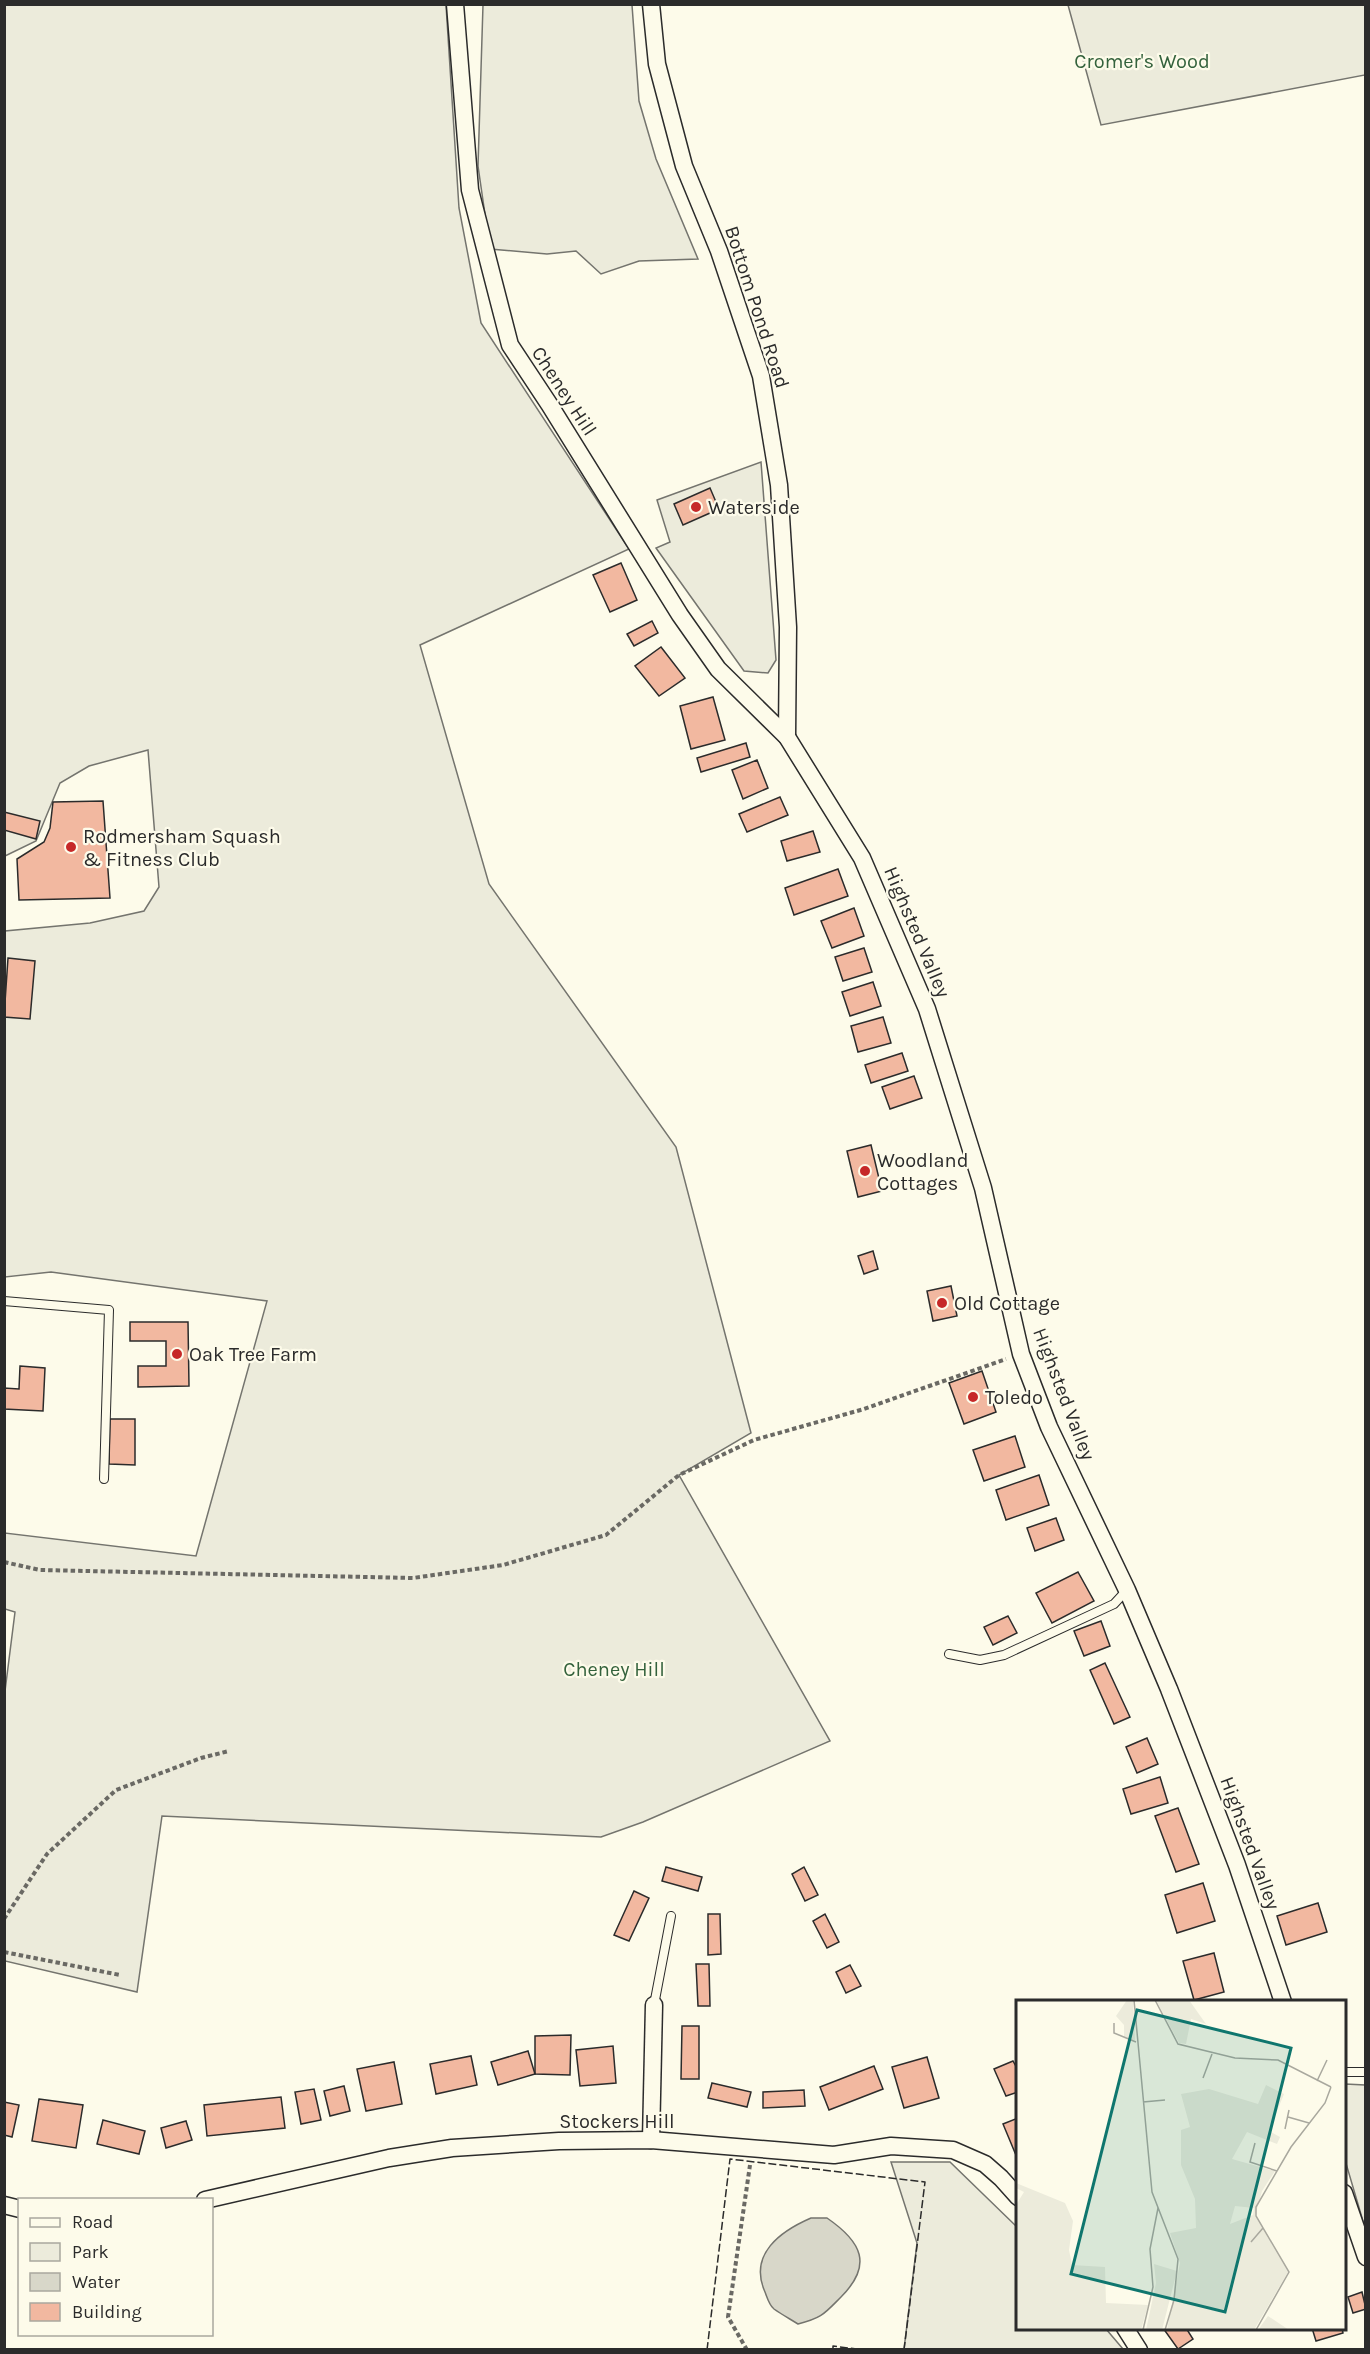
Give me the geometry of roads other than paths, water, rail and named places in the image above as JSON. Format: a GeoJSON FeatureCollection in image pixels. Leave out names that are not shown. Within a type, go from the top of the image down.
{"type":"FeatureCollection","features":[{"type":"Feature","properties":{"kind":"street","name":"Cheney Hill"},"geometry":{"type":"LineString","coordinates":[[455,4],[470,190],[510,345],[680,615],[718,669],[787,737]]}},
{"type":"Feature","properties":{"kind":"street","name":"Bottom Pond Road"},"geometry":{"type":"LineString","coordinates":[[651,4],[657,64],[684,166],[719,251],[761,376],[779,497],[788,627],[787,737]]}},
{"type":"Feature","properties":{"kind":"street","name":"Highsted Valley"},"geometry":{"type":"LineString","coordinates":[[787,737],[862,858],[927,1009],[983,1188],[1021,1354],[1049,1427],[1126,1590],[1169,1689],[1237,1865],[1283,2000]]}},
{"type":"Feature","properties":{"kind":"street"},"geometry":{"type":"LineString","coordinates":[[651,2139],[654,2005]]}},
{"type":"Feature","properties":{"kind":"street","name":"Stockers Hill"},"geometry":{"type":"LineString","coordinates":[[209,2198],[389,2158],[452,2148],[559,2141],[651,2139],[834,2154],[891,2146],[953,2150],[985,2164],[1016,2196]]}},
{"type":"Feature","properties":{"kind":"street"},"geometry":{"type":"LineString","coordinates":[[1346,2199],[1365,2257]]}},
{"type":"Feature","properties":{"kind":"street"},"geometry":{"type":"LineString","coordinates":[[1126,2330],[1139,2349]]}},
{"type":"Feature","properties":{"kind":"lane"},"geometry":{"type":"LineString","coordinates":[[4,1301],[109,1310],[104,1479]]}},
{"type":"Feature","properties":{"kind":"lane"},"geometry":{"type":"LineString","coordinates":[[949,1654],[980,1660],[1004,1655],[1114,1604],[1126,1590]]}},
{"type":"Feature","properties":{"kind":"lane"},"geometry":{"type":"LineString","coordinates":[[654,2005],[671,1916]]}},
{"type":"Feature","properties":{"kind":"lane"},"geometry":{"type":"LineString","coordinates":[[1346,2072],[1365,2072]]}},
{"type":"Feature","properties":{"kind":"water"},"geometry":{"type":"Polygon","coordinates":[[[811,2218],[827,2218],[839,2227],[855,2245],[860,2264],[851,2285],[830,2308],[812,2320],[798,2324],[771,2305],[761,2278],[761,2266],[764,2255],[779,2237],[811,2218]]]}},
{"type":"Feature","properties":{"kind":"place","name":"Waterside"},"geometry":{"type":"Point","coordinates":[696,507]}},
{"type":"Feature","properties":{"kind":"place","name":"Rodmersham Squash & Fitness Club"},"geometry":{"type":"Point","coordinates":[71,847]}},
{"type":"Feature","properties":{"kind":"place","name":"Woodland Cottages"},"geometry":{"type":"Point","coordinates":[865,1171]}},
{"type":"Feature","properties":{"kind":"place","name":"Old Cottage"},"geometry":{"type":"Point","coordinates":[942,1303]}},
{"type":"Feature","properties":{"kind":"place","name":"Oak Tree Farm"},"geometry":{"type":"Point","coordinates":[177,1354]}},
{"type":"Feature","properties":{"kind":"place","name":"Toledo"},"geometry":{"type":"Point","coordinates":[973,1397]}},
{"type":"Feature","properties":{"kind":"park label","name":"Cromer's Wood"},"geometry":{"type":"Point","coordinates":[1142,61]}}]}
